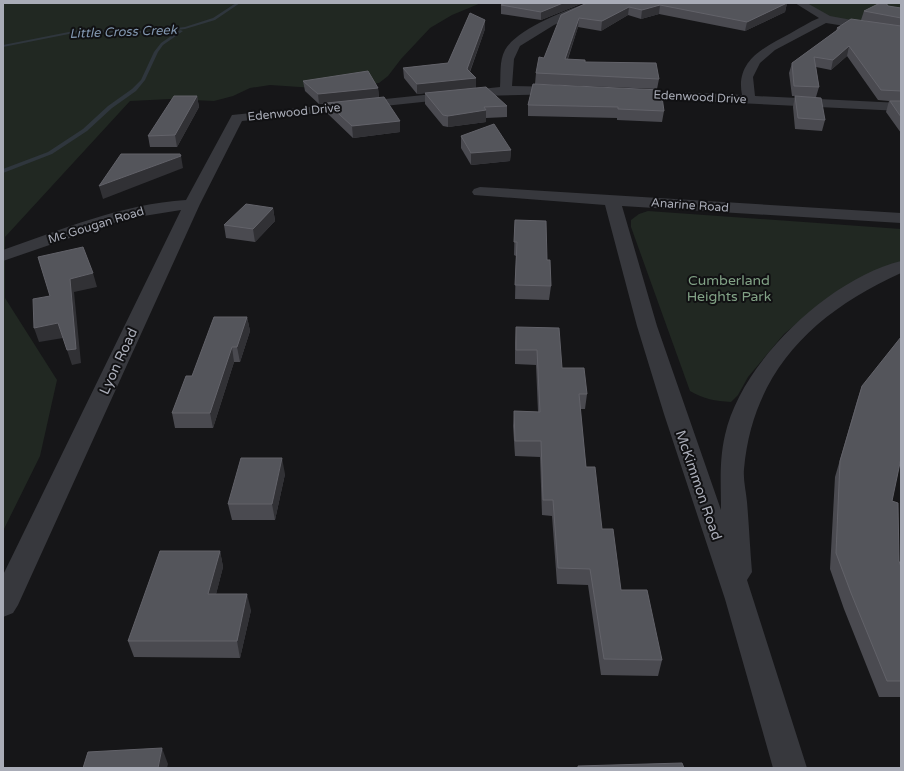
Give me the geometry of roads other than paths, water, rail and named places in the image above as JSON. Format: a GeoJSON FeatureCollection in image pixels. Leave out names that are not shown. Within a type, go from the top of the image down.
{"type":"FeatureCollection","features":[{"type":"Feature","properties":{"kind":"street"},"geometry":{"type":"LineString","coordinates":[[506,90],[510,51],[522,38],[598,3]]}},
{"type":"Feature","properties":{"kind":"street"},"geometry":{"type":"LineString","coordinates":[[800,3],[827,19],[901,32]]}},
{"type":"Feature","properties":{"kind":"street"},"geometry":{"type":"LineString","coordinates":[[750,100],[746,82],[748,72],[759,56],[827,19]]}},
{"type":"Feature","properties":{"kind":"street","name":"Edenwood Drive"},"geometry":{"type":"LineString","coordinates":[[237,118],[506,90],[576,91]]}},
{"type":"Feature","properties":{"kind":"street","name":"Edenwood Drive"},"geometry":{"type":"LineString","coordinates":[[623,94],[901,107]]}},
{"type":"Feature","properties":{"kind":"street","name":"Lyon Road"},"geometry":{"type":"LineString","coordinates":[[3,605],[192,204],[237,118]]}},
{"type":"Feature","properties":{"kind":"street","name":"Anarine Road"},"geometry":{"type":"LineString","coordinates":[[480,192],[901,218]]}},
{"type":"Feature","properties":{"kind":"street","name":"McKimmon Road"},"geometry":{"type":"LineString","coordinates":[[612,200],[647,326],[674,414],[739,599],[790,768]]}},
{"type":"Feature","properties":{"kind":"street","name":"Mc Gougan Road"},"geometry":{"type":"LineString","coordinates":[[3,256],[121,216],[155,208],[192,204]]}},
{"type":"Feature","properties":{"kind":"street"},"geometry":{"type":"LineString","coordinates":[[739,599],[732,469],[741,417],[752,391],[775,356],[796,333],[827,308],[860,286],[901,266]]}},
{"type":"Feature","properties":{"kind":"waterway","name":"Little Cross Creek"},"geometry":{"type":"LineString","coordinates":[[3,46],[79,31],[151,32],[185,28],[214,19],[238,3]]}},
{"type":"Feature","properties":{"kind":"waterway"},"geometry":{"type":"LineString","coordinates":[[3,171],[50,153],[85,130],[110,107],[134,90],[143,80],[156,52],[162,44],[181,31]]}},
{"type":"Feature","properties":{"kind":"park label","name":"Cumberland Heights Park"},"geometry":{"type":"Point","coordinates":[729,288]}}]}
